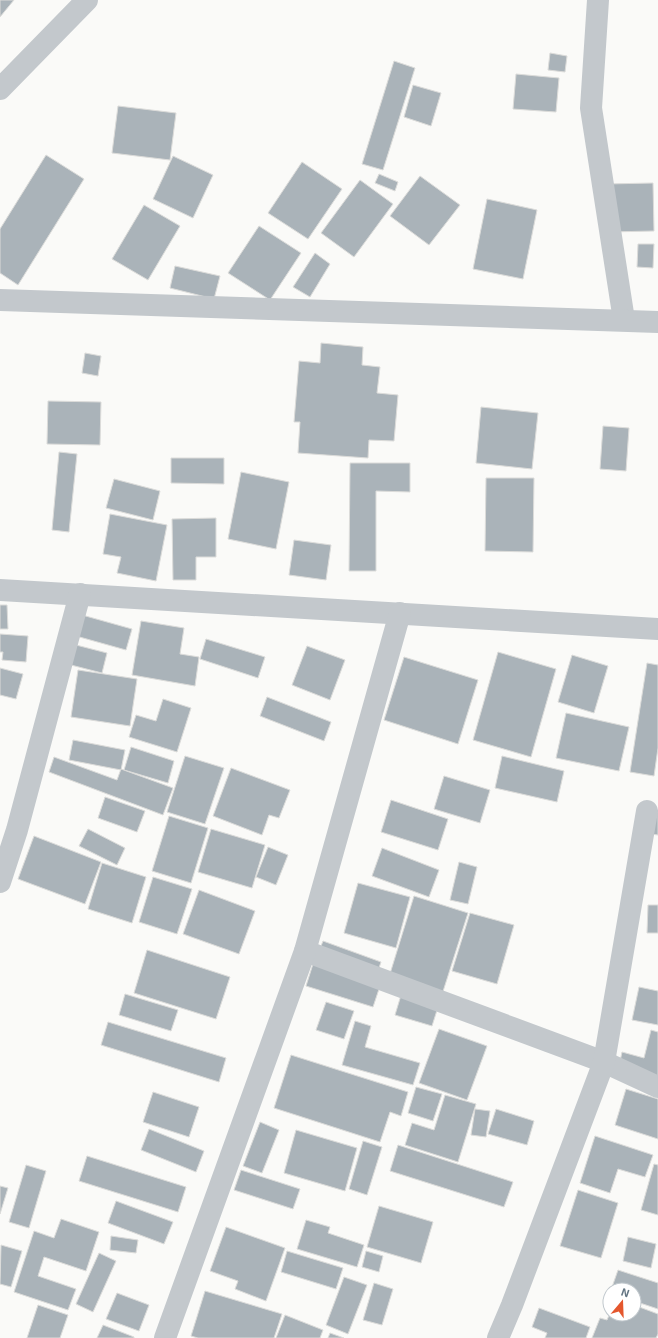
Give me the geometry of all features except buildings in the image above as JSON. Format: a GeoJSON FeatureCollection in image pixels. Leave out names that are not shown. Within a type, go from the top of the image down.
{"type":"FeatureCollection","features":[{"type":"Feature","properties":{"kind":"street"},"geometry":{"type":"LineString","coordinates":[[0,89],[87,0]]}},
{"type":"Feature","properties":{"kind":"street"},"geometry":{"type":"LineString","coordinates":[[598,0],[591,108],[624,320]]}},
{"type":"Feature","properties":{"kind":"street"},"geometry":{"type":"LineString","coordinates":[[0,300],[658,322]]}},
{"type":"Feature","properties":{"kind":"street"},"geometry":{"type":"LineString","coordinates":[[0,590],[658,629]]}},
{"type":"Feature","properties":{"kind":"street"},"geometry":{"type":"LineString","coordinates":[[0,882],[17,830],[80,594]]}},
{"type":"Feature","properties":{"kind":"street"},"geometry":{"type":"LineString","coordinates":[[165,1338],[305,951],[400,613]]}},
{"type":"Feature","properties":{"kind":"street"},"geometry":{"type":"LineString","coordinates":[[498,1338],[515,1298],[604,1062],[646,811]]}},
{"type":"Feature","properties":{"kind":"street"},"geometry":{"type":"LineString","coordinates":[[305,951],[604,1062],[658,1087]]}}]}
